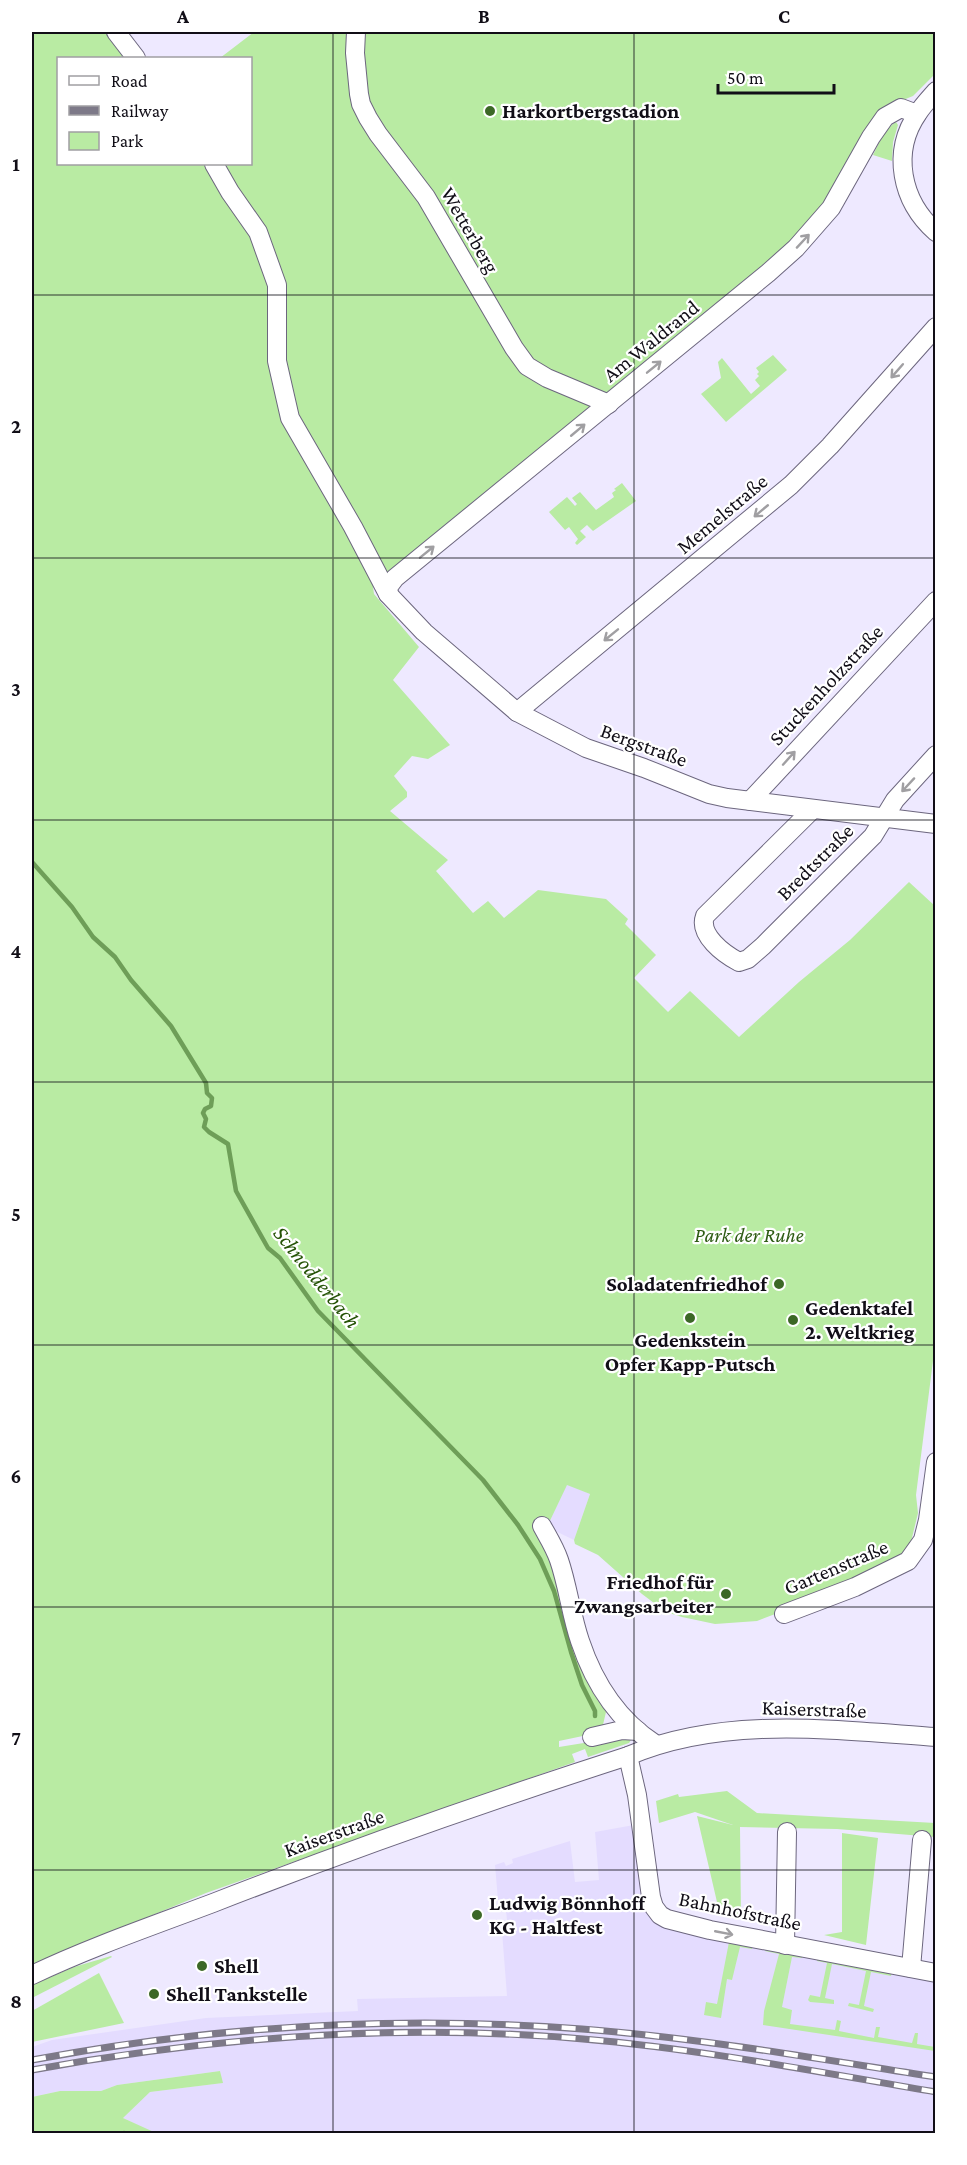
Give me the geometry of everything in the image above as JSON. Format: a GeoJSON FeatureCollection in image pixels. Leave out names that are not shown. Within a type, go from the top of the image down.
{"type":"FeatureCollection","features":[{"type":"Feature","properties":{"kind":"street"},"geometry":{"type":"LineString","coordinates":[[116,32],[135,57]]}},
{"type":"Feature","properties":{"kind":"street","name":"Wetterberg"},"geometry":{"type":"LineString","coordinates":[[356,32],[355,53],[361,105],[378,134],[426,197],[514,348],[527,366],[547,378],[609,404]]}},
{"type":"Feature","properties":{"kind":"street"},"geometry":{"type":"LineString","coordinates":[[936,91],[917,114],[905,140],[903,174],[906,189],[913,204],[936,232]]}},
{"type":"Feature","properties":{"kind":"street","name":"Am Waldrand"},"geometry":{"type":"LineString","coordinates":[[388,594],[389,586],[395,578],[796,248],[831,208],[871,137],[885,117],[901,108],[917,114]]}},
{"type":"Feature","properties":{"kind":"street"},"geometry":{"type":"LineString","coordinates":[[215,165],[258,232],[277,285],[277,361],[291,418],[388,594]]}},
{"type":"Feature","properties":{"kind":"street","name":"Memelstraße"},"geometry":{"type":"LineString","coordinates":[[517,712],[791,485],[830,446],[936,327]]}},
{"type":"Feature","properties":{"kind":"street","name":"Bergstraße"},"geometry":{"type":"LineString","coordinates":[[388,594],[424,632],[517,712],[586,748],[709,794],[936,824]]}},
{"type":"Feature","properties":{"kind":"street","name":"Stuckenholzstraße"},"geometry":{"type":"LineString","coordinates":[[750,801],[936,601]]}},
{"type":"Feature","properties":{"kind":"street","name":"Bredtstraße"},"geometry":{"type":"LineString","coordinates":[[813,809],[705,916],[704,931],[726,955],[739,962],[748,959],[763,946],[873,836],[895,800],[936,755]]}},
{"type":"Feature","properties":{"kind":"street","name":"Gartenstraße"},"geometry":{"type":"LineString","coordinates":[[784,1614],[855,1587],[908,1561],[923,1540],[936,1462]]}},
{"type":"Feature","properties":{"kind":"street"},"geometry":{"type":"LineString","coordinates":[[542,1527],[559,1559],[579,1641],[596,1681],[611,1704],[638,1731],[655,1744]]}},
{"type":"Feature","properties":{"kind":"street","name":"Kaiserstraße"},"geometry":{"type":"LineString","coordinates":[[32,1975],[70,1957],[269,1880],[628,1756],[655,1744],[740,1729],[812,1729],[936,1737]]}},
{"type":"Feature","properties":{"kind":"street"},"geometry":{"type":"LineString","coordinates":[[592,1737],[622,1730],[638,1731]]}},
{"type":"Feature","properties":{"kind":"street","name":"Bahnhofstraße"},"geometry":{"type":"LineString","coordinates":[[628,1756],[637,1795],[651,1897],[660,1915],[667,1919],[710,1930],[936,1973]]}},
{"type":"Feature","properties":{"kind":"street"},"geometry":{"type":"LineString","coordinates":[[785,1945],[787,1832]]}},
{"type":"Feature","properties":{"kind":"street"},"geometry":{"type":"LineString","coordinates":[[911,1968],[922,1840]]}},
{"type":"Feature","properties":{"kind":"shaded area"},"geometry":{"type":"Polygon","coordinates":[[[567,1484],[590,1494],[574,1540],[547,1527],[567,1484]]]}},
{"type":"Feature","properties":{"kind":"shaded area"},"geometry":{"type":"Polygon","coordinates":[[[634,1825],[647,1908],[935,1977],[935,2133],[156,2134],[123,2118],[150,2092],[222,2083],[220,2071],[117,2085],[101,2091],[60,2091],[32,2097],[32,2047],[52,2040],[206,2018],[358,2011],[357,1999],[507,1996],[502,1931],[508,1930],[505,1900],[498,1900],[495,1865],[504,1862],[506,1866],[513,1863],[512,1859],[570,1841],[575,1882],[599,1880],[595,1832],[634,1825]]]}},
{"type":"Feature","properties":{"kind":"green space","name":"Park der Ruhe"},"geometry":{"type":"Polygon","coordinates":[[[32,32],[116,32],[135,57],[57,57],[57,165],[252,165],[252,57],[221,57],[254,32],[935,32],[935,74],[913,96],[898,102],[827,205],[792,244],[373,587],[374,594],[419,647],[393,680],[450,745],[428,759],[412,756],[394,776],[407,792],[407,797],[390,811],[448,860],[436,871],[473,913],[488,901],[504,918],[538,890],[606,899],[628,919],[625,924],[656,955],[634,978],[668,1012],[690,991],[739,1037],[799,982],[850,940],[909,882],[935,906],[936,1337],[916,1495],[918,1513],[909,1550],[851,1585],[757,1621],[715,1624],[666,1612],[598,1555],[575,1544],[574,1540],[590,1494],[567,1485],[547,1527],[545,1546],[575,1643],[606,1712],[602,1729],[597,1733],[559,1741],[559,1747],[627,1736],[631,1740],[629,1743],[588,1757],[585,1749],[572,1754],[575,1762],[206,1893],[32,1965],[32,32]]]}},
{"type":"Feature","properties":{"kind":"green space"},"geometry":{"type":"Polygon","coordinates":[[[896,122],[898,125],[893,142],[892,161],[873,155],[885,132],[896,122]]]}},
{"type":"Feature","properties":{"kind":"green space"},"geometry":{"type":"Polygon","coordinates":[[[773,355],[787,370],[726,422],[701,394],[721,378],[718,362],[722,358],[751,394],[760,386],[755,380],[759,376],[756,368],[773,355]]]}},
{"type":"Feature","properties":{"kind":"green space"},"geometry":{"type":"Polygon","coordinates":[[[622,483],[636,501],[593,531],[587,525],[580,531],[586,537],[577,545],[575,543],[578,539],[569,527],[565,530],[549,512],[567,497],[575,506],[577,504],[572,498],[580,492],[596,510],[614,497],[612,493],[616,490],[614,489],[622,483]]]}},
{"type":"Feature","properties":{"kind":"green space"},"geometry":{"type":"Polygon","coordinates":[[[727,1791],[757,1813],[935,1823],[935,1837],[837,1829],[740,1827],[741,1918],[770,1919],[769,1924],[684,1907],[717,1902],[697,1816],[733,1825],[695,1812],[659,1823],[656,1801],[678,1794],[679,1797],[727,1791]]]}},
{"type":"Feature","properties":{"kind":"green space"},"geometry":{"type":"Polygon","coordinates":[[[842,1833],[878,1838],[866,1945],[824,1935],[842,1932],[842,1833]]]}},
{"type":"Feature","properties":{"kind":"green space"},"geometry":{"type":"Polygon","coordinates":[[[729,1942],[753,1944],[752,1949],[740,1947],[732,1980],[727,1979],[721,2018],[704,2015],[706,2002],[717,2004],[729,1942]]]}},
{"type":"Feature","properties":{"kind":"green space"},"geometry":{"type":"Polygon","coordinates":[[[766,1947],[803,1954],[802,1958],[792,1957],[782,2007],[792,2010],[790,2024],[835,2030],[837,2020],[841,2021],[839,2031],[874,2038],[876,2027],[880,2027],[878,2037],[912,2043],[915,2033],[918,2033],[917,2044],[935,2047],[935,2051],[763,2025],[764,2011],[779,1954],[765,1951],[766,1947]]]}},
{"type":"Feature","properties":{"kind":"green space"},"geometry":{"type":"Polygon","coordinates":[[[111,1956],[32,1998],[32,1985],[74,1967],[111,1956]]]}},
{"type":"Feature","properties":{"kind":"green space"},"geometry":{"type":"Polygon","coordinates":[[[817,1957],[892,1972],[891,1976],[871,1972],[864,2006],[874,2009],[873,2012],[848,2006],[849,2003],[859,2005],[866,1971],[832,1964],[825,1998],[834,2000],[834,2004],[810,2002],[808,2000],[810,1995],[820,1997],[827,1963],[817,1961],[817,1957]]]}},
{"type":"Feature","properties":{"kind":"green space"},"geometry":{"type":"Polygon","coordinates":[[[99,1973],[124,2023],[32,2042],[32,2011],[99,1973]]]}},
{"type":"Feature","properties":{"kind":"green space"},"geometry":{"type":"Polygon","coordinates":[[[220,2071],[223,2083],[150,2092],[123,2118],[156,2133],[32,2133],[32,2097],[60,2091],[101,2091],[117,2085],[220,2071]]]}},
{"type":"Feature","properties":{"kind":"waterway","name":"Schnodderbach"},"geometry":{"type":"LineString","coordinates":[[32,862],[72,907],[93,937],[115,957],[131,980],[171,1026],[206,1083],[207,1093],[212,1098],[211,1106],[203,1113],[206,1119],[204,1127],[228,1144],[236,1191],[268,1248],[280,1258],[318,1311],[483,1480],[518,1525],[540,1559],[554,1591],[571,1652],[595,1716]]}},
{"type":"Feature","properties":{"kind":"railway"},"geometry":{"type":"LineString","coordinates":[[32,2060],[100,2048],[237,2032],[306,2026],[444,2023],[627,2033],[936,2077]]}},
{"type":"Feature","properties":{"kind":"railway"},"geometry":{"type":"LineString","coordinates":[[32,2070],[237,2041],[306,2036],[445,2032],[514,2034],[627,2043],[760,2062],[936,2092]]}},
{"type":"Feature","properties":{"kind":"place","name":"Harkortbergstadion"},"geometry":{"type":"Point","coordinates":[490,111]}},
{"type":"Feature","properties":{"kind":"place","name":"Soladatenfriedhof"},"geometry":{"type":"Point","coordinates":[779,1284]}},
{"type":"Feature","properties":{"kind":"place","name":"Gedenkstein Opfer Kapp-Putsch"},"geometry":{"type":"Point","coordinates":[690,1318]}},
{"type":"Feature","properties":{"kind":"place","name":"Gedenktafel 2. Weltkrieg"},"geometry":{"type":"Point","coordinates":[793,1320]}},
{"type":"Feature","properties":{"kind":"place","name":"Friedhof für Zwangsarbeiter"},"geometry":{"type":"Point","coordinates":[726,1594]}},
{"type":"Feature","properties":{"kind":"place","name":"Ludwig Bönnhoff KG - Haltfest"},"geometry":{"type":"Point","coordinates":[477,1915]}},
{"type":"Feature","properties":{"kind":"place","name":"Shell"},"geometry":{"type":"Point","coordinates":[202,1966]}},
{"type":"Feature","properties":{"kind":"place","name":"Shell Tankstelle"},"geometry":{"type":"Point","coordinates":[154,1994]}}]}
